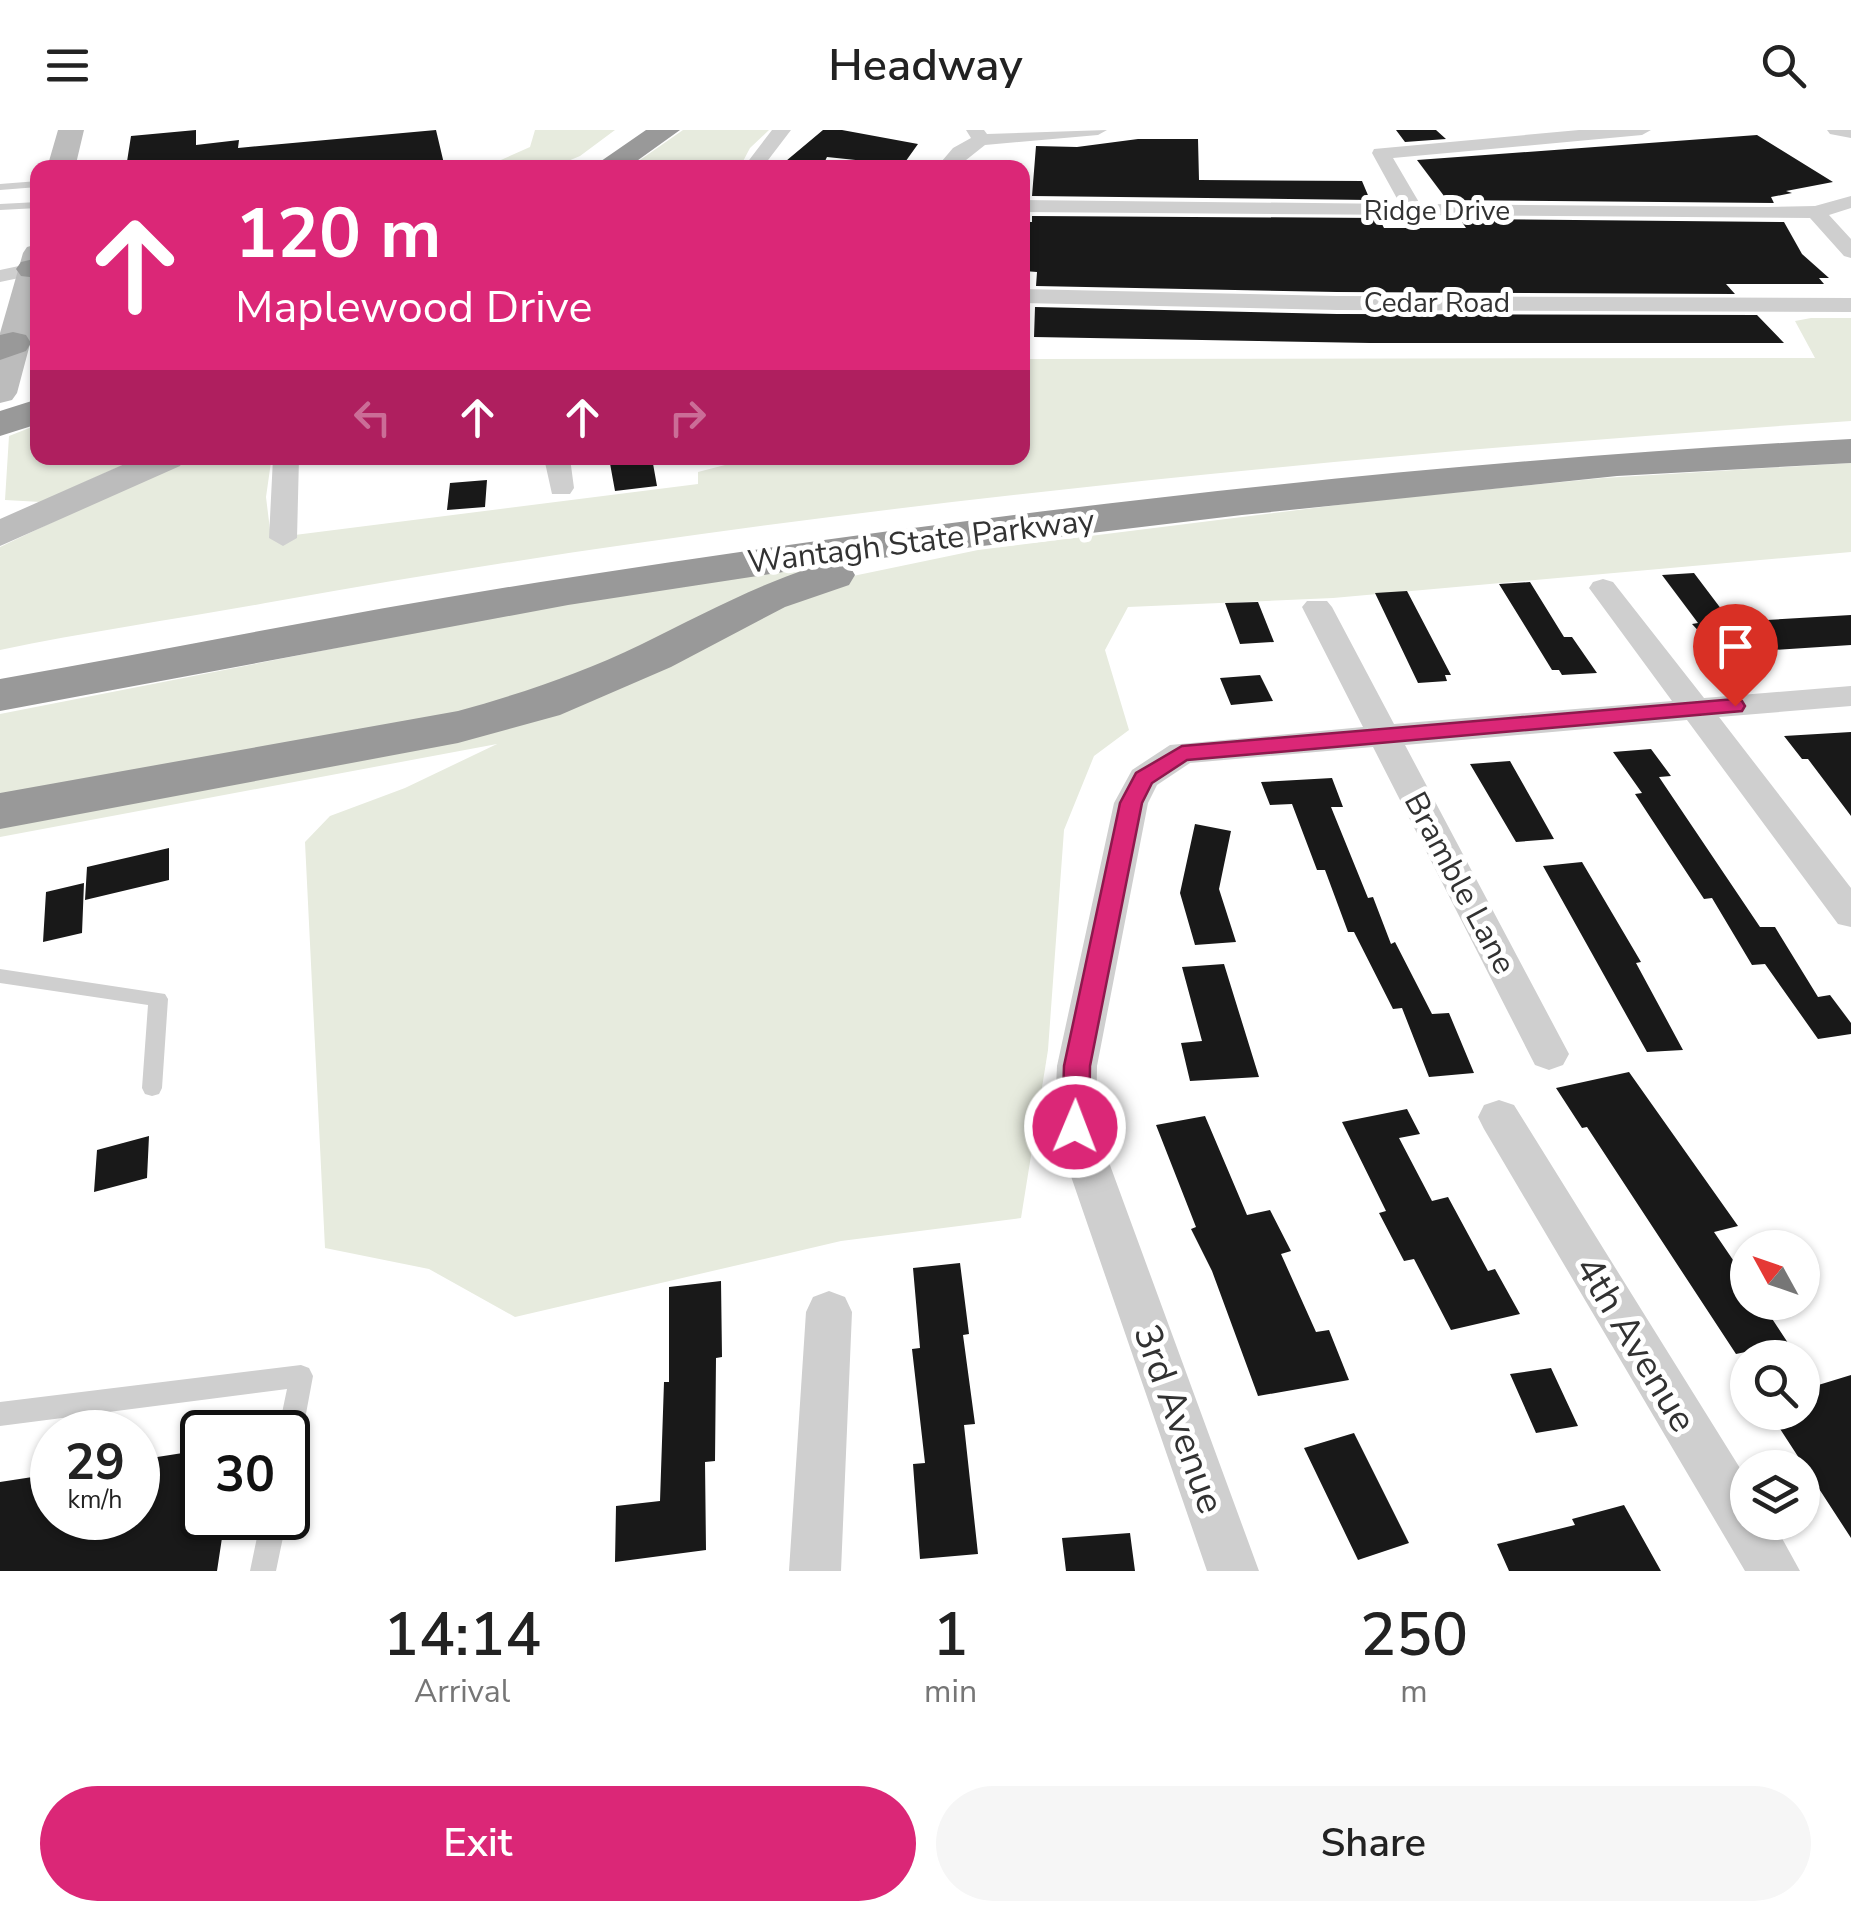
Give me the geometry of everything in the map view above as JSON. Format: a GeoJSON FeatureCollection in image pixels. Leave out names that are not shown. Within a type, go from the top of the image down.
{"type":"FeatureCollection","features":[{"type":"Feature","properties":{"kind":"highway"},"geometry":{"type":"LineString","coordinates":[[591,160],[638,130]]}},
{"type":"Feature","properties":{"kind":"highway"},"geometry":{"type":"LineString","coordinates":[[619,160],[666,130]]}},
{"type":"Feature","properties":{"kind":"highway"},"geometry":{"type":"LineString","coordinates":[[0,408],[30,398]]}},
{"type":"Feature","properties":{"kind":"highway"},"geometry":{"type":"LineString","coordinates":[[0,424],[30,414]]}},
{"type":"Feature","properties":{"kind":"highway","name":"Wantagh State Parkway"},"geometry":{"type":"LineString","coordinates":[[6,682],[199,626],[482,576],[748,535],[1377,468],[1851,432]]}},
{"type":"Feature","properties":{"kind":"highway","name":"Wantagh State Parkway"},"geometry":{"type":"LineString","coordinates":[[6,682],[900,541],[1617,464],[1851,450]]}},
{"type":"Feature","properties":{"kind":"highway"},"geometry":{"type":"LineString","coordinates":[[0,811],[458,728],[542,704],[654,658],[769,596],[851,568],[904,556],[1242,502]]}},
{"type":"Feature","properties":{"kind":"main road"},"geometry":{"type":"LineString","coordinates":[[63,160],[71,130]]}},
{"type":"Feature","properties":{"kind":"main road"},"geometry":{"type":"LineString","coordinates":[[0,393],[6,346],[30,280]]}},
{"type":"Feature","properties":{"kind":"main road"},"geometry":{"type":"LineString","coordinates":[[0,534],[152,465]]}},
{"type":"Feature","properties":{"kind":"main road"},"geometry":{"type":"LineString","coordinates":[[0,518],[59,508]]}},
{"type":"Feature","properties":{"kind":"street"},"geometry":{"type":"LineString","coordinates":[[758,160],[782,130]]}},
{"type":"Feature","properties":{"kind":"street"},"geometry":{"type":"LineString","coordinates":[[952,160],[978,135],[1098,130]]}},
{"type":"Feature","properties":{"kind":"street"},"geometry":{"type":"LineString","coordinates":[[1414,211],[1381,153],[1642,130]]}},
{"type":"Feature","properties":{"kind":"street"},"geometry":{"type":"LineString","coordinates":[[1836,130],[1851,133]]}},
{"type":"Feature","properties":{"kind":"street","name":"Ridge Drive"},"geometry":{"type":"LineString","coordinates":[[1030,206],[1816,212],[1851,202]]}},
{"type":"Feature","properties":{"kind":"street"},"geometry":{"type":"LineString","coordinates":[[1816,212],[1851,252]]}},
{"type":"Feature","properties":{"kind":"street"},"geometry":{"type":"LineString","coordinates":[[0,276],[30,265]]}},
{"type":"Feature","properties":{"kind":"street","name":"Cedar Road"},"geometry":{"type":"LineString","coordinates":[[1030,296],[1851,306]]}},
{"type":"Feature","properties":{"kind":"street"},"geometry":{"type":"LineString","coordinates":[[283,538],[286,465]]}},
{"type":"Feature","properties":{"kind":"street"},"geometry":{"type":"LineString","coordinates":[[559,465],[561,488]]}},
{"type":"Feature","properties":{"kind":"street"},"geometry":{"type":"LineString","coordinates":[[1603,588],[1851,914]]}},
{"type":"Feature","properties":{"kind":"street","name":"Bramble Lane"},"geometry":{"type":"LineString","coordinates":[[1316,607],[1549,1054]]}},
{"type":"Feature","properties":{"kind":"street","name":"3rd Avenue"},"geometry":{"type":"LineString","coordinates":[[1234,1571],[1075,1127],[1077,1066],[1131,803],[1144,778],[1182,753],[1851,696]]}},
{"type":"Feature","properties":{"kind":"street","name":"4th Avenue"},"geometry":{"type":"LineString","coordinates":[[1499,1117],[1774,1571]]}},
{"type":"Feature","properties":{"kind":"street"},"geometry":{"type":"LineString","coordinates":[[816,1571],[829,1312]]}},
{"type":"Feature","properties":{"kind":"lane"},"geometry":{"type":"LineString","coordinates":[[0,187],[30,185]]}},
{"type":"Feature","properties":{"kind":"lane"},"geometry":{"type":"LineString","coordinates":[[0,208],[30,206]]}},
{"type":"Feature","properties":{"kind":"lane"},"geometry":{"type":"LineString","coordinates":[[0,976],[158,1000],[152,1088]]}},
{"type":"Feature","properties":{"kind":"lane"},"geometry":{"type":"LineString","coordinates":[[0,1414],[301,1376],[295,1410]]}},
{"type":"Feature","properties":{"kind":"lane"},"geometry":{"type":"LineString","coordinates":[[264,1571],[270,1540]]}},
{"type":"Feature","properties":{"kind":"shaded area"},"geometry":{"type":"Polygon","coordinates":[[[535,130],[615,130],[571,160],[501,160],[530,147],[535,130]]]}},
{"type":"Feature","properties":{"kind":"shaded area"},"geometry":{"type":"Polygon","coordinates":[[[683,130],[769,130],[744,160],[640,160],[683,130]]]}},
{"type":"Feature","properties":{"kind":"shaded area"},"geometry":{"type":"Polygon","coordinates":[[[1851,318],[1851,421],[1258,469],[865,513],[472,568],[0,650],[0,547],[173,465],[271,465],[266,497],[271,538],[698,484],[698,472],[725,465],[1030,465],[1030,359],[1815,358],[1795,321],[1851,318]]]}},
{"type":"Feature","properties":{"kind":"shaded area"},"geometry":{"type":"Polygon","coordinates":[[[30,428],[30,465],[123,465],[41,502],[5,500],[9,436],[30,428]]]}},
{"type":"Feature","properties":{"kind":"shaded area"},"geometry":{"type":"Polygon","coordinates":[[[1851,463],[1851,552],[1333,598],[1128,607],[1105,650],[1129,730],[1094,756],[1064,830],[1048,1050],[1021,1218],[841,1241],[515,1317],[429,1269],[325,1248],[305,842],[330,816],[405,788],[497,744],[0,837],[0,823],[501,726],[853,576],[978,550],[1378,500],[1603,478],[1851,463]]]}},
{"type":"Feature","properties":{"kind":"shaded area"},"geometry":{"type":"Polygon","coordinates":[[[889,554],[799,576],[534,696],[413,727],[0,800],[0,714],[341,647],[445,621],[889,554]]]}},
{"type":"Feature","properties":{"kind":"building"},"geometry":{"type":"Polygon","coordinates":[[[196,130],[196,145],[239,140],[238,148],[436,130],[443,160],[127,160],[131,136],[196,130]]]}},
{"type":"Feature","properties":{"kind":"building"},"geometry":{"type":"Polygon","coordinates":[[[823,130],[918,144],[907,160],[787,160],[823,130]]]}},
{"type":"Feature","properties":{"kind":"building"},"geometry":{"type":"Polygon","coordinates":[[[1396,130],[1436,130],[1446,139],[1405,142],[1396,130]]]}},
{"type":"Feature","properties":{"kind":"building"},"geometry":{"type":"Polygon","coordinates":[[[1757,135],[1833,182],[1786,191],[1792,193],[1771,197],[1774,203],[1447,200],[1417,160],[1757,135]]]}},
{"type":"Feature","properties":{"kind":"building"},"geometry":{"type":"Polygon","coordinates":[[[1138,139],[1198,139],[1199,180],[1362,181],[1370,200],[1032,196],[1036,146],[1077,147],[1138,139]]]}},
{"type":"Feature","properties":{"kind":"building"},"geometry":{"type":"Polygon","coordinates":[[[1032,216],[1379,218],[1384,228],[1466,228],[1460,219],[1784,222],[1802,254],[1829,278],[1819,278],[1824,284],[1726,284],[1735,294],[1036,286],[1037,272],[1030,271],[1032,216]]]}},
{"type":"Feature","properties":{"kind":"building"},"geometry":{"type":"Polygon","coordinates":[[[1035,307],[1337,314],[1757,315],[1784,343],[1370,343],[1034,337],[1035,307]]]}},
{"type":"Feature","properties":{"kind":"building"},"geometry":{"type":"Polygon","coordinates":[[[610,465],[653,465],[657,486],[615,491],[610,465]]]}},
{"type":"Feature","properties":{"kind":"building"},"geometry":{"type":"Polygon","coordinates":[[[487,480],[485,507],[447,510],[450,483],[487,480]]]}},
{"type":"Feature","properties":{"kind":"building"},"geometry":{"type":"Polygon","coordinates":[[[1694,573],[1731,622],[1851,615],[1851,645],[1743,652],[1750,660],[1719,663],[1699,639],[1705,638],[1692,624],[1698,623],[1662,575],[1694,573]]]}},
{"type":"Feature","properties":{"kind":"building"},"geometry":{"type":"Polygon","coordinates":[[[1530,582],[1564,637],[1572,637],[1597,673],[1562,675],[1559,670],[1552,670],[1499,584],[1530,582]]]}},
{"type":"Feature","properties":{"kind":"building"},"geometry":{"type":"Polygon","coordinates":[[[1407,591],[1451,675],[1445,675],[1447,681],[1418,683],[1375,593],[1407,591]]]}},
{"type":"Feature","properties":{"kind":"building"},"geometry":{"type":"Polygon","coordinates":[[[1258,602],[1274,642],[1240,644],[1225,603],[1258,602]]]}},
{"type":"Feature","properties":{"kind":"building"},"geometry":{"type":"Polygon","coordinates":[[[1260,675],[1273,701],[1231,705],[1220,678],[1260,675]]]}},
{"type":"Feature","properties":{"kind":"building"},"geometry":{"type":"Polygon","coordinates":[[[1851,732],[1851,816],[1808,759],[1802,759],[1784,736],[1851,732]]]}},
{"type":"Feature","properties":{"kind":"building"},"geometry":{"type":"Polygon","coordinates":[[[1651,749],[1671,776],[1659,777],[1760,927],[1775,927],[1818,997],[1830,995],[1851,1023],[1851,1034],[1818,1039],[1765,964],[1752,965],[1712,898],[1704,899],[1635,794],[1642,793],[1613,752],[1651,749]]]}},
{"type":"Feature","properties":{"kind":"building"},"geometry":{"type":"Polygon","coordinates":[[[1510,761],[1554,839],[1516,842],[1470,764],[1510,761]]]}},
{"type":"Feature","properties":{"kind":"building"},"geometry":{"type":"Polygon","coordinates":[[[1332,778],[1343,807],[1331,807],[1368,898],[1373,897],[1391,944],[1395,942],[1432,1014],[1449,1013],[1474,1073],[1429,1077],[1402,1008],[1393,1009],[1354,932],[1348,932],[1325,870],[1317,870],[1292,804],[1270,805],[1261,782],[1332,778]]]}},
{"type":"Feature","properties":{"kind":"building"},"geometry":{"type":"Polygon","coordinates":[[[1195,824],[1231,831],[1219,889],[1236,942],[1195,945],[1180,893],[1195,824]]]}},
{"type":"Feature","properties":{"kind":"building"},"geometry":{"type":"Polygon","coordinates":[[[169,848],[169,880],[85,900],[87,867],[169,848]]]}},
{"type":"Feature","properties":{"kind":"building"},"geometry":{"type":"Polygon","coordinates":[[[1582,862],[1641,962],[1636,963],[1683,1050],[1647,1052],[1543,866],[1582,862]]]}},
{"type":"Feature","properties":{"kind":"building"},"geometry":{"type":"Polygon","coordinates":[[[84,883],[82,933],[43,942],[46,892],[84,883]]]}},
{"type":"Feature","properties":{"kind":"building"},"geometry":{"type":"Polygon","coordinates":[[[1224,964],[1259,1077],[1190,1081],[1181,1043],[1202,1041],[1182,967],[1224,964]]]}},
{"type":"Feature","properties":{"kind":"building"},"geometry":{"type":"Polygon","coordinates":[[[1629,1072],[1738,1226],[1714,1232],[1730,1256],[1730,1320],[1773,1320],[1786,1340],[1730,1340],[1730,1345],[1587,1127],[1582,1128],[1556,1088],[1629,1072]]]}},
{"type":"Feature","properties":{"kind":"building"},"geometry":{"type":"Polygon","coordinates":[[[1407,1109],[1420,1134],[1399,1138],[1432,1201],[1448,1197],[1488,1271],[1495,1269],[1520,1314],[1451,1330],[1414,1259],[1404,1261],[1379,1213],[1386,1211],[1342,1122],[1407,1109]]]}},
{"type":"Feature","properties":{"kind":"building"},"geometry":{"type":"Polygon","coordinates":[[[1205,1116],[1247,1215],[1270,1210],[1291,1251],[1281,1254],[1316,1332],[1329,1330],[1349,1380],[1258,1396],[1212,1271],[1191,1229],[1196,1227],[1156,1125],[1205,1116]]]}},
{"type":"Feature","properties":{"kind":"building"},"geometry":{"type":"Polygon","coordinates":[[[149,1136],[147,1178],[94,1192],[97,1150],[149,1136]]]}},
{"type":"Feature","properties":{"kind":"building"},"geometry":{"type":"Polygon","coordinates":[[[960,1263],[969,1334],[963,1335],[975,1424],[964,1425],[978,1554],[920,1559],[913,1464],[925,1463],[912,1349],[920,1348],[913,1268],[960,1263]]]}},
{"type":"Feature","properties":{"kind":"building"},"geometry":{"type":"Polygon","coordinates":[[[721,1281],[722,1357],[716,1358],[715,1461],[705,1462],[706,1550],[615,1562],[616,1506],[660,1501],[664,1382],[669,1382],[669,1287],[721,1281]]]}},
{"type":"Feature","properties":{"kind":"building"},"geometry":{"type":"Polygon","coordinates":[[[1551,1368],[1578,1426],[1536,1433],[1510,1374],[1551,1368]]]}},
{"type":"Feature","properties":{"kind":"building"},"geometry":{"type":"Polygon","coordinates":[[[1851,1375],[1851,1538],[1820,1490],[1820,1450],[1794,1450],[1781,1430],[1820,1430],[1820,1384],[1851,1375]]]}},
{"type":"Feature","properties":{"kind":"building"},"geometry":{"type":"Polygon","coordinates":[[[1354,1433],[1409,1543],[1358,1560],[1304,1448],[1354,1433]]]}},
{"type":"Feature","properties":{"kind":"building"},"geometry":{"type":"Polygon","coordinates":[[[180,1453],[180,1540],[222,1540],[217,1571],[0,1571],[0,1482],[30,1477],[30,1540],[160,1540],[160,1457],[180,1453]]]}},
{"type":"Feature","properties":{"kind":"building"},"geometry":{"type":"Polygon","coordinates":[[[1624,1505],[1661,1571],[1509,1571],[1497,1544],[1575,1525],[1572,1519],[1624,1505]]]}},
{"type":"Feature","properties":{"kind":"building"},"geometry":{"type":"Polygon","coordinates":[[[1130,1533],[1135,1571],[1066,1571],[1062,1538],[1130,1533]]]}},
{"type":"Feature","properties":{"kind":"route"},"geometry":{"type":"LineString","coordinates":[[1075,1127],[1077,1066],[1131,803],[1144,778],[1182,753],[1735,706]]}}]}
